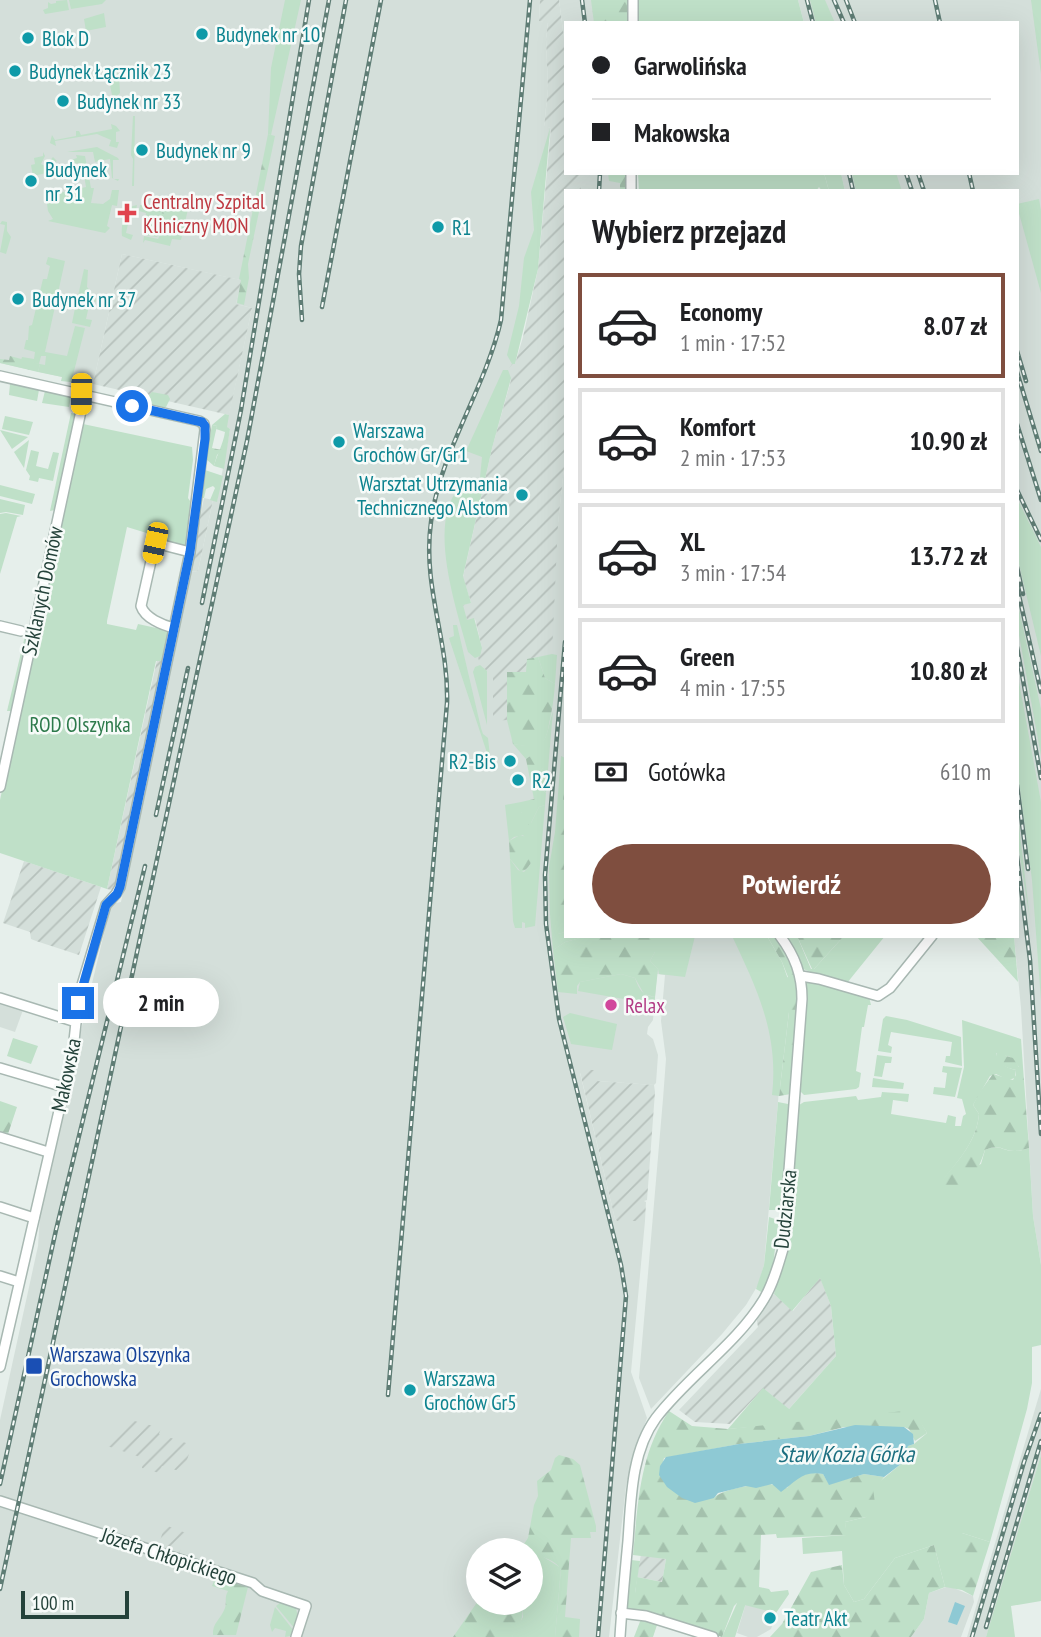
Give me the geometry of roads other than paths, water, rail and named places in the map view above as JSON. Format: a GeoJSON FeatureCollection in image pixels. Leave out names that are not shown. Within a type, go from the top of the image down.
{"type":"FeatureCollection","features":[{"type":"Feature","properties":{"kind":"street"},"geometry":{"type":"LineString","coordinates":[[633,0],[633,21]]}},
{"type":"Feature","properties":{"kind":"street"},"geometry":{"type":"LineString","coordinates":[[0,376],[81,394]]}},
{"type":"Feature","properties":{"kind":"street","name":"Makowska"},"geometry":{"type":"LineString","coordinates":[[0,1367],[3,1344],[73,1049],[79,995],[106,905],[120,887],[190,552],[205,430],[204,424],[199,421],[81,394]]}},
{"type":"Feature","properties":{"kind":"street","name":"Szklanych Domów"},"geometry":{"type":"LineString","coordinates":[[0,787],[81,411],[81,394]]}},
{"type":"Feature","properties":{"kind":"street"},"geometry":{"type":"LineString","coordinates":[[174,628],[160,624],[144,612],[141,606],[155,543],[190,552]]}},
{"type":"Feature","properties":{"kind":"street"},"geometry":{"type":"LineString","coordinates":[[0,626],[21,631]]}},
{"type":"Feature","properties":{"kind":"street"},"geometry":{"type":"LineString","coordinates":[[781,938],[795,960],[800,976],[878,996],[890,988],[930,938]]}},
{"type":"Feature","properties":{"kind":"street","name":"Dudziarska"},"geometry":{"type":"LineString","coordinates":[[620,1637],[633,1483],[642,1447],[656,1418],[751,1317],[765,1298],[778,1269],[783,1249],[801,1022],[800,976]]}},
{"type":"Feature","properties":{"kind":"street"},"geometry":{"type":"LineString","coordinates":[[0,998],[76,1022]]}},
{"type":"Feature","properties":{"kind":"street"},"geometry":{"type":"LineString","coordinates":[[0,1068],[64,1087]]}},
{"type":"Feature","properties":{"kind":"street"},"geometry":{"type":"LineString","coordinates":[[0,1137],[48,1152]]}},
{"type":"Feature","properties":{"kind":"street"},"geometry":{"type":"LineString","coordinates":[[0,1207],[34,1218]]}},
{"type":"Feature","properties":{"kind":"street"},"geometry":{"type":"LineString","coordinates":[[0,1276],[19,1283]]}},
{"type":"Feature","properties":{"kind":"street","name":"Józefa Chłopickiego"},"geometry":{"type":"LineString","coordinates":[[0,1501],[253,1583],[262,1591],[306,1606],[296,1637]]}},
{"type":"Feature","properties":{"kind":"street"},"geometry":{"type":"LineString","coordinates":[[621,1613],[646,1616],[713,1637]]}},
{"type":"Feature","properties":{"kind":"water","name":"Staw Kozia Górka"},"geometry":{"type":"Polygon","coordinates":[[[855,1425],[904,1427],[913,1434],[914,1444],[908,1446],[901,1464],[884,1477],[864,1474],[829,1485],[823,1474],[816,1473],[800,1477],[781,1492],[772,1484],[756,1488],[746,1486],[718,1493],[714,1498],[695,1503],[682,1498],[667,1487],[659,1475],[660,1466],[666,1457],[739,1444],[809,1436],[855,1425]]]}},
{"type":"Feature","properties":{"kind":"water"},"geometry":{"type":"Polygon","coordinates":[[[955,1602],[965,1606],[957,1625],[948,1622],[955,1602]]]}},
{"type":"Feature","properties":{"kind":"railway"},"geometry":{"type":"LineString","coordinates":[[202,603],[241,410],[309,0]]}},
{"type":"Feature","properties":{"kind":"railway"},"geometry":{"type":"LineString","coordinates":[[0,1589],[247,441],[329,0]]}},
{"type":"Feature","properties":{"kind":"railway"},"geometry":{"type":"LineString","coordinates":[[302,320],[299,274],[301,246],[346,0]]}},
{"type":"Feature","properties":{"kind":"railway"},"geometry":{"type":"LineString","coordinates":[[322,307],[381,0]]}},
{"type":"Feature","properties":{"kind":"railway"},"geometry":{"type":"LineString","coordinates":[[388,1395],[447,703],[447,680],[430,569],[431,522],[443,470],[485,371],[501,320],[530,0]]}},
{"type":"Feature","properties":{"kind":"railway"},"geometry":{"type":"LineString","coordinates":[[582,0],[585,21]]}},
{"type":"Feature","properties":{"kind":"railway"},"geometry":{"type":"LineString","coordinates":[[807,0],[812,21]]}},
{"type":"Feature","properties":{"kind":"railway"},"geometry":{"type":"LineString","coordinates":[[834,0],[843,21]]}},
{"type":"Feature","properties":{"kind":"railway"},"geometry":{"type":"LineString","coordinates":[[846,0],[854,21]]}},
{"type":"Feature","properties":{"kind":"railway"},"geometry":{"type":"LineString","coordinates":[[935,0],[940,21]]}},
{"type":"Feature","properties":{"kind":"railway"},"geometry":{"type":"LineString","coordinates":[[599,189],[600,175]]}},
{"type":"Feature","properties":{"kind":"railway"},"geometry":{"type":"LineString","coordinates":[[849,175],[853,189]]}},
{"type":"Feature","properties":{"kind":"railway"},"geometry":{"type":"LineString","coordinates":[[907,175],[911,189]]}},
{"type":"Feature","properties":{"kind":"railway"},"geometry":{"type":"LineString","coordinates":[[919,175],[923,189]]}},
{"type":"Feature","properties":{"kind":"railway"},"geometry":{"type":"LineString","coordinates":[[969,175],[973,189]]}},
{"type":"Feature","properties":{"kind":"railway"},"geometry":{"type":"LineString","coordinates":[[1019,358],[1026,381]]}},
{"type":"Feature","properties":{"kind":"railway"},"geometry":{"type":"LineString","coordinates":[[1019,379],[1041,451]]}},
{"type":"Feature","properties":{"kind":"railway"},"geometry":{"type":"LineString","coordinates":[[1019,430],[1041,500]]}},
{"type":"Feature","properties":{"kind":"railway"},"geometry":{"type":"LineString","coordinates":[[1019,494],[1041,540]]}},
{"type":"Feature","properties":{"kind":"railway"},"geometry":{"type":"LineString","coordinates":[[1019,576],[1023,594]]}},
{"type":"Feature","properties":{"kind":"railway"},"geometry":{"type":"LineString","coordinates":[[1019,596],[1041,692]]}},
{"type":"Feature","properties":{"kind":"railway"},"geometry":{"type":"LineString","coordinates":[[564,654],[545,875],[546,924],[559,1019],[621,1265],[626,1296],[598,1637]]}},
{"type":"Feature","properties":{"kind":"railway"},"geometry":{"type":"LineString","coordinates":[[1019,658],[1041,778]]}},
{"type":"Feature","properties":{"kind":"railway"},"geometry":{"type":"LineString","coordinates":[[156,815],[188,668]]}},
{"type":"Feature","properties":{"kind":"railway"},"geometry":{"type":"LineString","coordinates":[[1019,800],[1028,869]]}},
{"type":"Feature","properties":{"kind":"railway"},"geometry":{"type":"LineString","coordinates":[[0,1484],[56,1230],[145,866]]}},
{"type":"Feature","properties":{"kind":"railway"},"geometry":{"type":"LineString","coordinates":[[1019,872],[1030,960],[1041,1134]]}},
{"type":"Feature","properties":{"kind":"railway"},"geometry":{"type":"LineString","coordinates":[[972,1637],[1041,1414]]}},
{"type":"Feature","properties":{"kind":"railway"},"geometry":{"type":"LineString","coordinates":[[986,1627],[1041,1441]]}},
{"type":"Feature","properties":{"kind":"place","name":"Budynek nr 10"},"geometry":{"type":"Point","coordinates":[202,34]}},
{"type":"Feature","properties":{"kind":"place","name":"Blok D"},"geometry":{"type":"Point","coordinates":[28,38]}},
{"type":"Feature","properties":{"kind":"place","name":"Budynek Łącznik 23"},"geometry":{"type":"Point","coordinates":[15,71]}},
{"type":"Feature","properties":{"kind":"place","name":"Budynek nr 33"},"geometry":{"type":"Point","coordinates":[63,101]}},
{"type":"Feature","properties":{"kind":"place","name":"Budynek nr 9"},"geometry":{"type":"Point","coordinates":[142,150]}},
{"type":"Feature","properties":{"kind":"place","name":"Budynek nr 31"},"geometry":{"type":"Point","coordinates":[31,181]}},
{"type":"Feature","properties":{"kind":"place","name":"Centralny Szpital Kliniczny MON"},"geometry":{"type":"Point","coordinates":[127,213]}},
{"type":"Feature","properties":{"kind":"place","name":"R1"},"geometry":{"type":"Point","coordinates":[438,227]}},
{"type":"Feature","properties":{"kind":"place","name":"Budynek nr 37"},"geometry":{"type":"Point","coordinates":[18,299]}},
{"type":"Feature","properties":{"kind":"place","name":"Warszawa Grochów Gr/Gr1"},"geometry":{"type":"Point","coordinates":[339,442]}},
{"type":"Feature","properties":{"kind":"place","name":"Warsztat Utrzymania Technicznego Alstom"},"geometry":{"type":"Point","coordinates":[522,495]}},
{"type":"Feature","properties":{"kind":"place","name":"R2-Bis"},"geometry":{"type":"Point","coordinates":[510,761]}},
{"type":"Feature","properties":{"kind":"place","name":"R2"},"geometry":{"type":"Point","coordinates":[518,780]}},
{"type":"Feature","properties":{"kind":"place","name":"Relax"},"geometry":{"type":"Point","coordinates":[611,1005]}},
{"type":"Feature","properties":{"kind":"place","name":"Warszawa Olszynka Grochowska"},"geometry":{"type":"Point","coordinates":[34,1366]}},
{"type":"Feature","properties":{"kind":"place","name":"Warszawa Grochów Gr5"},"geometry":{"type":"Point","coordinates":[410,1390]}},
{"type":"Feature","properties":{"kind":"place","name":"Teatr Akt"},"geometry":{"type":"Point","coordinates":[770,1618]}},
{"type":"Feature","properties":{"kind":"park label","name":"ROD Olszynka"},"geometry":{"type":"Point","coordinates":[80,724]}}]}
